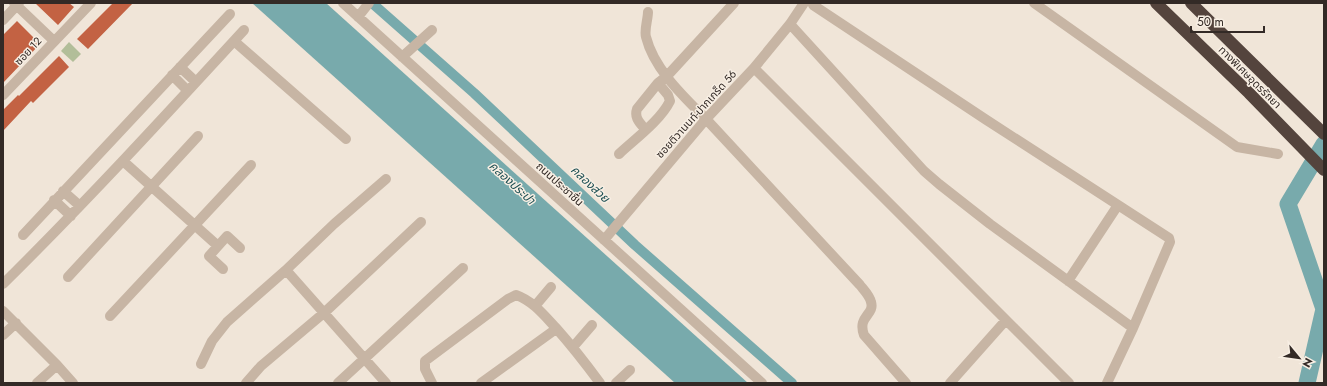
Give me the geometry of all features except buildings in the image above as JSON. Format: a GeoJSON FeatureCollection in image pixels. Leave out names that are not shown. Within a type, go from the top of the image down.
{"type":"FeatureCollection","features":[{"type":"Feature","properties":{"kind":"highway","name":"ทางพิเศษอุดรรัถยา"},"geometry":{"type":"LineString","coordinates":[[1156,3],[1324,170]]}},
{"type":"Feature","properties":{"kind":"highway","name":"ทางพิเศษอุดรรัถยา"},"geometry":{"type":"LineString","coordinates":[[1191,3],[1324,134]]}},
{"type":"Feature","properties":{"kind":"street","name":"ซอย 12"},"geometry":{"type":"LineString","coordinates":[[3,95],[91,3]]}},
{"type":"Feature","properties":{"kind":"street","name":"ถนนประชาชื่น"},"geometry":{"type":"LineString","coordinates":[[343,3],[762,383]]}},
{"type":"Feature","properties":{"kind":"street"},"geometry":{"type":"LineString","coordinates":[[358,17],[369,3]]}},
{"type":"Feature","properties":{"kind":"street"},"geometry":{"type":"LineString","coordinates":[[645,130],[637,119],[637,109],[658,83],[667,76],[734,3]]}},
{"type":"Feature","properties":{"kind":"street","name":"ซอยติวานนท์-ปากเกร็ด 56"},"geometry":{"type":"LineString","coordinates":[[604,240],[706,118],[754,68],[790,24],[804,3]]}},
{"type":"Feature","properties":{"kind":"street"},"geometry":{"type":"LineString","coordinates":[[813,3],[813,5],[972,110],[1169,238],[1170,242],[1133,328],[1107,383]]}},
{"type":"Feature","properties":{"kind":"street"},"geometry":{"type":"LineString","coordinates":[[1034,3],[1237,146],[1278,154]]}},
{"type":"Feature","properties":{"kind":"street"},"geometry":{"type":"LineString","coordinates":[[3,20],[17,4],[54,41]]}},
{"type":"Feature","properties":{"kind":"street"},"geometry":{"type":"LineString","coordinates":[[648,12],[646,35],[658,64],[682,96],[706,118],[867,293],[871,301],[872,308],[862,322],[861,328],[864,335],[906,383]]}},
{"type":"Feature","properties":{"kind":"street"},"geometry":{"type":"LineString","coordinates":[[23,234],[230,14]]}},
{"type":"Feature","properties":{"kind":"street"},"geometry":{"type":"LineString","coordinates":[[790,24],[924,170],[939,184],[990,224],[1133,328]]}},
{"type":"Feature","properties":{"kind":"street"},"geometry":{"type":"LineString","coordinates":[[3,284],[71,216],[244,30]]}},
{"type":"Feature","properties":{"kind":"street"},"geometry":{"type":"LineString","coordinates":[[402,57],[432,30]]}},
{"type":"Feature","properties":{"kind":"street"},"geometry":{"type":"LineString","coordinates":[[234,41],[346,139]]}},
{"type":"Feature","properties":{"kind":"street"},"geometry":{"type":"LineString","coordinates":[[180,67],[196,82]]}},
{"type":"Feature","properties":{"kind":"street"},"geometry":{"type":"LineString","coordinates":[[754,68],[1069,383]]}},
{"type":"Feature","properties":{"kind":"street"},"geometry":{"type":"LineString","coordinates":[[172,76],[188,91]]}},
{"type":"Feature","properties":{"kind":"street"},"geometry":{"type":"LineString","coordinates":[[619,154],[667,107],[670,101],[668,95],[658,83]]}},
{"type":"Feature","properties":{"kind":"street"},"geometry":{"type":"LineString","coordinates":[[68,277],[198,136]]}},
{"type":"Feature","properties":{"kind":"street"},"geometry":{"type":"LineString","coordinates":[[123,161],[218,246]]}},
{"type":"Feature","properties":{"kind":"street"},"geometry":{"type":"LineString","coordinates":[[110,316],[251,165]]}},
{"type":"Feature","properties":{"kind":"street"},"geometry":{"type":"LineString","coordinates":[[201,364],[212,340],[227,322],[286,270],[334,224],[386,179]]}},
{"type":"Feature","properties":{"kind":"street"},"geometry":{"type":"LineString","coordinates":[[63,191],[80,206]]}},
{"type":"Feature","properties":{"kind":"street"},"geometry":{"type":"LineString","coordinates":[[54,200],[71,216]]}},
{"type":"Feature","properties":{"kind":"street"},"geometry":{"type":"LineString","coordinates":[[1068,281],[1118,205]]}},
{"type":"Feature","properties":{"kind":"street"},"geometry":{"type":"LineString","coordinates":[[246,383],[261,366],[324,312],[421,222]]}},
{"type":"Feature","properties":{"kind":"street"},"geometry":{"type":"LineString","coordinates":[[222,269],[209,256],[227,236],[240,248]]}},
{"type":"Feature","properties":{"kind":"street"},"geometry":{"type":"LineString","coordinates":[[338,383],[463,268]]}},
{"type":"Feature","properties":{"kind":"street"},"geometry":{"type":"LineString","coordinates":[[286,270],[386,383]]}},
{"type":"Feature","properties":{"kind":"street"},"geometry":{"type":"LineString","coordinates":[[535,306],[551,287]]}},
{"type":"Feature","properties":{"kind":"street"},"geometry":{"type":"LineString","coordinates":[[432,383],[425,369],[425,361],[508,299],[516,295],[525,298],[535,306],[573,347],[600,383]]}},
{"type":"Feature","properties":{"kind":"street"},"geometry":{"type":"LineString","coordinates":[[3,311],[73,383]]}},
{"type":"Feature","properties":{"kind":"street"},"geometry":{"type":"LineString","coordinates":[[950,383],[1006,320]]}},
{"type":"Feature","properties":{"kind":"street"},"geometry":{"type":"LineString","coordinates":[[3,335],[16,323]]}},
{"type":"Feature","properties":{"kind":"street"},"geometry":{"type":"LineString","coordinates":[[573,347],[592,324]]}},
{"type":"Feature","properties":{"kind":"street"},"geometry":{"type":"LineString","coordinates":[[481,383],[556,329]]}},
{"type":"Feature","properties":{"kind":"street"},"geometry":{"type":"LineString","coordinates":[[37,383],[57,365]]}},
{"type":"Feature","properties":{"kind":"street"},"geometry":{"type":"LineString","coordinates":[[616,383],[630,370]]}},
{"type":"Feature","properties":{"kind":"green space"},"geometry":{"type":"Polygon","coordinates":[[[69,42],[81,54],[73,62],[61,51],[69,42]]]}},
{"type":"Feature","properties":{"kind":"water","name":"คลองประปา"},"geometry":{"type":"Polygon","coordinates":[[[252,3],[326,3],[748,383],[675,383],[252,3]]]}},
{"type":"Feature","properties":{"kind":"waterway","name":"คลองส่วย"},"geometry":{"type":"LineString","coordinates":[[372,3],[474,93],[635,245],[792,383]]}},
{"type":"Feature","properties":{"kind":"waterway"},"geometry":{"type":"LineString","coordinates":[[1307,383],[1324,309],[1288,204],[1324,144]]}}]}
